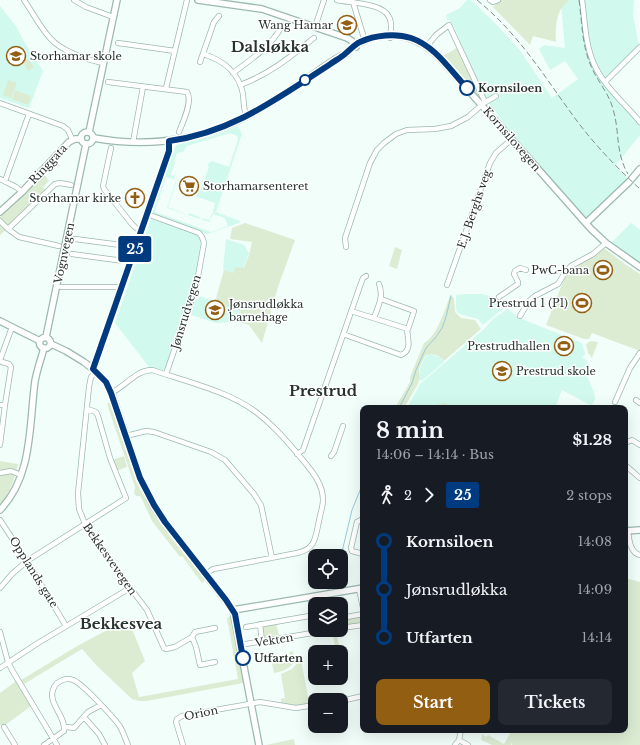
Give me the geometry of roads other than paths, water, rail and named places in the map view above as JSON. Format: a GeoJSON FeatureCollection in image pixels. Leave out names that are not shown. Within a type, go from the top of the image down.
{"type":"FeatureCollection","features":[{"type":"Feature","properties":{"kind":"main road"},"geometry":{"type":"LineString","coordinates":[[89,132],[117,0]]}},
{"type":"Feature","properties":{"kind":"main road"},"geometry":{"type":"LineString","coordinates":[[198,0],[226,2],[265,10],[347,38],[356,46]]}},
{"type":"Feature","properties":{"kind":"main road","name":"Kornsilovegen"},"geometry":{"type":"LineString","coordinates":[[94,138],[156,143],[194,137],[213,131],[247,116],[346,54],[365,40],[406,37],[427,46],[440,57],[483,104],[586,224],[606,243],[640,267]]}},
{"type":"Feature","properties":{"kind":"main road"},"geometry":{"type":"LineString","coordinates":[[89,132],[94,138],[92,143],[86,144],[82,142],[81,139],[83,134],[89,132]]}},
{"type":"Feature","properties":{"kind":"main road","name":"Ringgata"},"geometry":{"type":"LineString","coordinates":[[0,212],[22,192],[72,139],[81,139]]}},
{"type":"Feature","properties":{"kind":"main road","name":"Vognvegen"},"geometry":{"type":"LineString","coordinates":[[46,337],[86,144]]}},
{"type":"Feature","properties":{"kind":"main road"},"geometry":{"type":"LineString","coordinates":[[586,224],[629,182],[640,169]]}},
{"type":"Feature","properties":{"kind":"main road"},"geometry":{"type":"LineString","coordinates":[[0,321],[40,341]]}},
{"type":"Feature","properties":{"kind":"main road"},"geometry":{"type":"LineString","coordinates":[[40,341],[42,338],[46,337],[50,340],[51,344],[70,353],[94,370],[106,382],[140,478],[154,505],[165,522],[233,610],[259,745]]}},
{"type":"Feature","properties":{"kind":"main road"},"geometry":{"type":"LineString","coordinates":[[40,341],[40,346],[44,348]]}},
{"type":"Feature","properties":{"kind":"main road"},"geometry":{"type":"LineString","coordinates":[[44,348],[48,348],[51,344]]}},
{"type":"Feature","properties":{"kind":"main road"},"geometry":{"type":"LineString","coordinates":[[0,510],[13,493],[21,474],[29,441],[37,372],[44,348]]}},
{"type":"Feature","properties":{"kind":"main road"},"geometry":{"type":"LineString","coordinates":[[628,531],[640,530]]}},
{"type":"Feature","properties":{"kind":"main road"},"geometry":{"type":"LineString","coordinates":[[233,610],[360,588]]}},
{"type":"Feature","properties":{"kind":"street"},"geometry":{"type":"LineString","coordinates":[[24,0],[50,38],[58,45],[65,50],[103,63]]}},
{"type":"Feature","properties":{"kind":"street"},"geometry":{"type":"LineString","coordinates":[[74,0],[86,7],[113,17]]}},
{"type":"Feature","properties":{"kind":"street"},"geometry":{"type":"LineString","coordinates":[[166,88],[187,0]]}},
{"type":"Feature","properties":{"kind":"street"},"geometry":{"type":"LineString","coordinates":[[316,24],[324,0]]}},
{"type":"Feature","properties":{"kind":"street"},"geometry":{"type":"LineString","coordinates":[[337,0],[363,4],[387,12],[390,18],[390,37]]}},
{"type":"Feature","properties":{"kind":"street"},"geometry":{"type":"LineString","coordinates":[[490,0],[493,2],[498,0]]}},
{"type":"Feature","properties":{"kind":"street"},"geometry":{"type":"LineString","coordinates":[[582,0],[591,58],[605,82],[640,122]]}},
{"type":"Feature","properties":{"kind":"street"},"geometry":{"type":"LineString","coordinates":[[353,2],[364,38]]}},
{"type":"Feature","properties":{"kind":"street"},"geometry":{"type":"LineString","coordinates":[[200,62],[214,22],[219,16]]}},
{"type":"Feature","properties":{"kind":"street"},"geometry":{"type":"LineString","coordinates":[[346,247],[345,238],[370,163],[377,150],[396,134],[407,130],[438,129],[451,126],[468,117],[483,104],[484,100],[449,25],[436,35],[427,46]]}},
{"type":"Feature","properties":{"kind":"street"},"geometry":{"type":"LineString","coordinates":[[233,73],[270,43],[277,35],[281,27]]}},
{"type":"Feature","properties":{"kind":"street"},"geometry":{"type":"LineString","coordinates":[[240,85],[255,80],[280,65],[314,38]]}},
{"type":"Feature","properties":{"kind":"street"},"geometry":{"type":"LineString","coordinates":[[118,43],[175,51]]}},
{"type":"Feature","properties":{"kind":"street"},"geometry":{"type":"LineString","coordinates":[[605,82],[640,47]]}},
{"type":"Feature","properties":{"kind":"street"},"geometry":{"type":"LineString","coordinates":[[203,54],[222,62],[233,73],[240,85],[247,116]]}},
{"type":"Feature","properties":{"kind":"street"},"geometry":{"type":"LineString","coordinates":[[108,82],[143,87],[166,88],[187,92],[189,94],[189,102],[179,132]]}},
{"type":"Feature","properties":{"kind":"street"},"geometry":{"type":"LineString","coordinates":[[133,142],[143,87]]}},
{"type":"Feature","properties":{"kind":"street","name":"Kornsilovegen"},"geometry":{"type":"LineString","coordinates":[[483,104],[496,96]]}},
{"type":"Feature","properties":{"kind":"street"},"geometry":{"type":"LineString","coordinates":[[0,103],[63,126],[68,130],[72,139]]}},
{"type":"Feature","properties":{"kind":"street"},"geometry":{"type":"LineString","coordinates":[[22,192],[2,180],[30,114]]}},
{"type":"Feature","properties":{"kind":"street","name":"E.J. Berghs veg"},"geometry":{"type":"LineString","coordinates":[[447,285],[490,163],[496,153],[512,139]]}},
{"type":"Feature","properties":{"kind":"street","name":"Bekkesvevegen"},"geometry":{"type":"LineString","coordinates":[[169,141],[169,151],[91,377],[86,410],[77,499],[85,524],[148,613],[161,643],[166,649],[175,647],[192,637],[196,632],[214,628]]}},
{"type":"Feature","properties":{"kind":"street"},"geometry":{"type":"LineString","coordinates":[[111,148],[103,182],[104,189],[136,228],[141,231]]}},
{"type":"Feature","properties":{"kind":"street"},"geometry":{"type":"LineString","coordinates":[[8,229],[55,184],[60,183],[71,186]]}},
{"type":"Feature","properties":{"kind":"street","name":"Jønsrudvegen"},"geometry":{"type":"LineString","coordinates":[[147,214],[199,233],[204,242],[196,287],[166,374]]}},
{"type":"Feature","properties":{"kind":"street"},"geometry":{"type":"LineString","coordinates":[[0,221],[19,237],[59,246]]}},
{"type":"Feature","properties":{"kind":"street"},"geometry":{"type":"LineString","coordinates":[[75,239],[136,247]]}},
{"type":"Feature","properties":{"kind":"street"},"geometry":{"type":"LineString","coordinates":[[520,316],[529,301],[558,284],[570,267],[592,254],[606,243]]}},
{"type":"Feature","properties":{"kind":"street"},"geometry":{"type":"LineString","coordinates":[[72,254],[131,262]]}},
{"type":"Feature","properties":{"kind":"street"},"geometry":{"type":"LineString","coordinates":[[499,297],[518,284],[514,274],[515,271],[520,268],[526,270]]}},
{"type":"Feature","properties":{"kind":"street"},"geometry":{"type":"LineString","coordinates":[[298,454],[303,450],[360,286],[363,278],[366,276]]}},
{"type":"Feature","properties":{"kind":"street"},"geometry":{"type":"LineString","coordinates":[[374,318],[382,292],[379,284]]}},
{"type":"Feature","properties":{"kind":"street"},"geometry":{"type":"LineString","coordinates":[[61,287],[122,287]]}},
{"type":"Feature","properties":{"kind":"street"},"geometry":{"type":"LineString","coordinates":[[343,334],[402,354],[406,352],[408,347],[406,330],[409,328],[414,311],[381,298]]}},
{"type":"Feature","properties":{"kind":"street"},"geometry":{"type":"LineString","coordinates":[[352,311],[406,330]]}},
{"type":"Feature","properties":{"kind":"street"},"geometry":{"type":"LineString","coordinates":[[0,445],[3,405],[11,367],[9,364],[0,360],[12,327]]}},
{"type":"Feature","properties":{"kind":"street"},"geometry":{"type":"LineString","coordinates":[[615,402],[630,368],[640,353]]}},
{"type":"Feature","properties":{"kind":"street"},"geometry":{"type":"LineString","coordinates":[[111,393],[120,389],[143,371],[152,370],[225,395],[251,409],[272,425],[316,477],[322,489],[322,506],[312,546],[305,551],[213,569],[206,574]]}},
{"type":"Feature","properties":{"kind":"street"},"geometry":{"type":"LineString","coordinates":[[0,588],[12,574],[27,561],[126,498],[113,466],[98,416],[96,412],[86,410]]}},
{"type":"Feature","properties":{"kind":"street"},"geometry":{"type":"LineString","coordinates":[[331,456],[334,452],[343,426]]}},
{"type":"Feature","properties":{"kind":"street"},"geometry":{"type":"LineString","coordinates":[[126,436],[146,431],[154,432],[211,452],[225,460],[260,501],[272,558]]}},
{"type":"Feature","properties":{"kind":"street"},"geometry":{"type":"LineString","coordinates":[[628,442],[632,440],[640,445]]}},
{"type":"Feature","properties":{"kind":"street"},"geometry":{"type":"LineString","coordinates":[[628,468],[640,478]]}},
{"type":"Feature","properties":{"kind":"street"},"geometry":{"type":"LineString","coordinates":[[0,473],[11,471],[21,474]]}},
{"type":"Feature","properties":{"kind":"street","name":"Opplands gate"},"geometry":{"type":"LineString","coordinates":[[0,520],[27,561],[66,626]]}},
{"type":"Feature","properties":{"kind":"street"},"geometry":{"type":"LineString","coordinates":[[360,520],[357,522],[351,548],[352,551],[360,553]]}},
{"type":"Feature","properties":{"kind":"street"},"geometry":{"type":"LineString","coordinates":[[628,536],[633,550],[640,555]]}},
{"type":"Feature","properties":{"kind":"street"},"geometry":{"type":"LineString","coordinates":[[0,668],[130,588]]}},
{"type":"Feature","properties":{"kind":"street"},"geometry":{"type":"LineString","coordinates":[[348,617],[360,615]]}},
{"type":"Feature","properties":{"kind":"street"},"geometry":{"type":"LineString","coordinates":[[246,626],[308,616]]}},
{"type":"Feature","properties":{"kind":"street"},"geometry":{"type":"LineString","coordinates":[[260,624],[262,641]]}},
{"type":"Feature","properties":{"kind":"street"},"geometry":{"type":"LineString","coordinates":[[348,627],[360,625]]}},
{"type":"Feature","properties":{"kind":"street"},"geometry":{"type":"LineString","coordinates":[[0,632],[8,662],[57,745]]}},
{"type":"Feature","properties":{"kind":"street","name":"Vekten"},"geometry":{"type":"LineString","coordinates":[[240,645],[308,634]]}},
{"type":"Feature","properties":{"kind":"street"},"geometry":{"type":"LineString","coordinates":[[192,637],[200,665],[216,662]]}},
{"type":"Feature","properties":{"kind":"street"},"geometry":{"type":"LineString","coordinates":[[44,745],[62,733],[64,728],[62,719],[52,698],[53,689],[59,682],[66,679],[76,681],[118,724],[128,745]]}},
{"type":"Feature","properties":{"kind":"street"},"geometry":{"type":"LineString","coordinates":[[348,699],[360,697]]}},
{"type":"Feature","properties":{"kind":"street"},"geometry":{"type":"LineString","coordinates":[[252,703],[266,702],[296,708],[308,706]]}},
{"type":"Feature","properties":{"kind":"street","name":"Orion"},"geometry":{"type":"LineString","coordinates":[[183,745],[176,722],[177,719],[182,716],[252,703]]}},
{"type":"Feature","properties":{"kind":"street"},"geometry":{"type":"LineString","coordinates":[[64,728],[74,728],[88,712],[100,705]]}},
{"type":"Feature","properties":{"kind":"street"},"geometry":{"type":"LineString","coordinates":[[84,717],[99,734],[105,745]]}},
{"type":"Feature","properties":{"kind":"street"},"geometry":{"type":"LineString","coordinates":[[4,727],[15,745]]}},
{"type":"Feature","properties":{"kind":"street"},"geometry":{"type":"LineString","coordinates":[[455,745],[459,740],[460,733]]}},
{"type":"Feature","properties":{"kind":"street"},"geometry":{"type":"LineString","coordinates":[[459,740],[468,745]]}},
{"type":"Feature","properties":{"kind":"waterway"},"geometry":{"type":"LineString","coordinates":[[401,405],[412,383],[426,348],[442,328],[451,296]]}},
{"type":"Feature","properties":{"kind":"waterway"},"geometry":{"type":"LineString","coordinates":[[343,549],[352,510],[360,490]]}},
{"type":"Feature","properties":{"kind":"railway"},"geometry":{"type":"LineString","coordinates":[[477,0],[492,13],[518,41],[589,136],[640,189]]}},
{"type":"Feature","properties":{"kind":"railway"},"geometry":{"type":"LineString","coordinates":[[579,0],[583,34],[588,58],[611,103],[615,117],[619,150],[628,174]]}},
{"type":"Feature","properties":{"kind":"place","name":"Wang Hamar"},"geometry":{"type":"Point","coordinates":[347,25]}},
{"type":"Feature","properties":{"kind":"place","name":"Storhamar skole"},"geometry":{"type":"Point","coordinates":[16,56]}},
{"type":"Feature","properties":{"kind":"place","name":"Kornsiloen"},"geometry":{"type":"Point","coordinates":[467,88]}},
{"type":"Feature","properties":{"kind":"place","name":"Storhamarsenteret"},"geometry":{"type":"Point","coordinates":[189,186]}},
{"type":"Feature","properties":{"kind":"place","name":"Storhamar kirke"},"geometry":{"type":"Point","coordinates":[135,198]}},
{"type":"Feature","properties":{"kind":"place","name":"PwC-bana"},"geometry":{"type":"Point","coordinates":[603,270]}},
{"type":"Feature","properties":{"kind":"place","name":"Prestrud 1 (P1)"},"geometry":{"type":"Point","coordinates":[582,303]}},
{"type":"Feature","properties":{"kind":"place","name":"Jønsrudløkka barnehage"},"geometry":{"type":"Point","coordinates":[215,310]}},
{"type":"Feature","properties":{"kind":"place","name":"Prestrudhallen"},"geometry":{"type":"Point","coordinates":[564,346]}},
{"type":"Feature","properties":{"kind":"place","name":"Prestrud skole"},"geometry":{"type":"Point","coordinates":[502,371]}},
{"type":"Feature","properties":{"kind":"place","name":"Utfarten"},"geometry":{"type":"Point","coordinates":[243,658]}},
{"type":"Feature","properties":{"kind":"district","name":"Dalsløkka"},"geometry":{"type":"Point","coordinates":[270,47]}},
{"type":"Feature","properties":{"kind":"district","name":"Prestrud"},"geometry":{"type":"Point","coordinates":[323,391]}},
{"type":"Feature","properties":{"kind":"district","name":"Bekkesvea"},"geometry":{"type":"Point","coordinates":[121,624]}}]}
